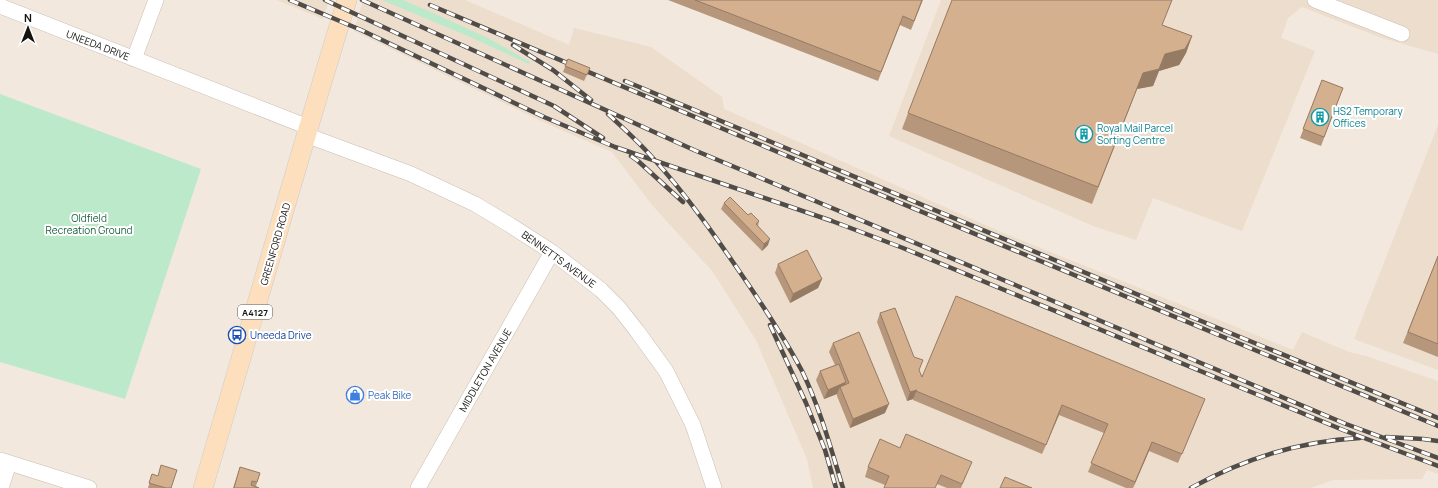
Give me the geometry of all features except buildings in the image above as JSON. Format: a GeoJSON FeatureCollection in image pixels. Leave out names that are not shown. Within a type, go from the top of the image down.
{"type":"FeatureCollection","features":[{"type":"Feature","properties":{"kind":"main road","name":"GREENFORD ROAD"},"geometry":{"type":"LineString","coordinates":[[203,488],[307,131],[347,0]]}},
{"type":"Feature","properties":{"kind":"street"},"geometry":{"type":"LineString","coordinates":[[134,59],[156,0]]}},
{"type":"Feature","properties":{"kind":"street"},"geometry":{"type":"LineString","coordinates":[[1315,0],[1402,34]]}},
{"type":"Feature","properties":{"kind":"street","name":"UNEEDA DRIVE"},"geometry":{"type":"LineString","coordinates":[[0,6],[134,59],[307,131]]}},
{"type":"Feature","properties":{"kind":"street","name":"BENNETTS AVENUE"},"geometry":{"type":"LineString","coordinates":[[307,131],[411,174],[475,204],[552,252],[601,290],[619,308],[666,371],[693,425],[714,488]]}},
{"type":"Feature","properties":{"kind":"street","name":"MIDDLETON AVENUE"},"geometry":{"type":"LineString","coordinates":[[418,488],[552,252]]}},
{"type":"Feature","properties":{"kind":"street"},"geometry":{"type":"LineString","coordinates":[[1,488],[4,462],[88,488]]}},
{"type":"Feature","properties":{"kind":"shaded area"},"geometry":{"type":"Polygon","coordinates":[[[277,0],[329,0],[323,19],[277,0]]]}},
{"type":"Feature","properties":{"kind":"shaded area"},"geometry":{"type":"Polygon","coordinates":[[[363,0],[465,0],[569,45],[574,28],[651,47],[722,97],[724,109],[1001,232],[1293,350],[1302,332],[1349,352],[1366,356],[1438,381],[1438,474],[1427,470],[1422,479],[1333,480],[1311,488],[813,488],[807,459],[756,340],[713,272],[652,205],[612,152],[541,121],[354,31],[363,0]]]}},
{"type":"Feature","properties":{"kind":"shaded area"},"geometry":{"type":"Polygon","coordinates":[[[941,0],[1438,0],[1438,54],[1379,37],[1302,7],[1288,18],[1281,38],[1315,51],[1242,231],[1153,198],[1136,240],[1093,226],[889,136],[941,0]]]}},
{"type":"Feature","properties":{"kind":"shaded area"},"geometry":{"type":"Polygon","coordinates":[[[1438,125],[1438,370],[1354,339],[1438,125]]]}},
{"type":"Feature","properties":{"kind":"green space"},"geometry":{"type":"Polygon","coordinates":[[[382,0],[403,0],[492,40],[530,62],[529,64],[470,37],[382,0]]]}},
{"type":"Feature","properties":{"kind":"green space","name":"Oldfield Recreation Ground"},"geometry":{"type":"Polygon","coordinates":[[[0,94],[201,169],[125,399],[0,362],[0,94]]]}},
{"type":"Feature","properties":{"kind":"railway"},"geometry":{"type":"LineString","coordinates":[[290,0],[361,30],[544,117],[615,147],[832,221],[903,248],[1343,430],[1438,466]]}},
{"type":"Feature","properties":{"kind":"railway"},"geometry":{"type":"LineString","coordinates":[[325,0],[554,106],[603,138]]}},
{"type":"Feature","properties":{"kind":"railway"},"geometry":{"type":"LineString","coordinates":[[362,0],[694,150],[1346,424],[1438,458]]}},
{"type":"Feature","properties":{"kind":"railway"},"geometry":{"type":"LineString","coordinates":[[430,5],[785,155],[1438,426]]}},
{"type":"Feature","properties":{"kind":"railway"},"geometry":{"type":"LineString","coordinates":[[513,45],[553,70],[591,100]]}},
{"type":"Feature","properties":{"kind":"railway"},"geometry":{"type":"LineString","coordinates":[[625,81],[1438,418]]}},
{"type":"Feature","properties":{"kind":"railway"},"geometry":{"type":"LineString","coordinates":[[608,114],[646,150],[690,202],[776,327],[802,371],[814,399],[843,488]]}},
{"type":"Feature","properties":{"kind":"railway"},"geometry":{"type":"LineString","coordinates":[[631,156],[683,202]]}},
{"type":"Feature","properties":{"kind":"railway"},"geometry":{"type":"LineString","coordinates":[[770,325],[806,403],[825,450],[836,488]]}},
{"type":"Feature","properties":{"kind":"railway"},"geometry":{"type":"LineString","coordinates":[[1386,437],[1438,441]]}},
{"type":"Feature","properties":{"kind":"railway"},"geometry":{"type":"LineString","coordinates":[[1191,488],[1231,468],[1273,453],[1316,443],[1360,438]]}},
{"type":"Feature","properties":{"kind":"place","name":"HS2 Temporary Offices"},"geometry":{"type":"Point","coordinates":[1320,117]}},
{"type":"Feature","properties":{"kind":"place","name":"Royal Mail Parcel Sorting Centre"},"geometry":{"type":"Point","coordinates":[1084,134]}},
{"type":"Feature","properties":{"kind":"place","name":"Uneeda Drive"},"geometry":{"type":"Point","coordinates":[237,335]}},
{"type":"Feature","properties":{"kind":"place","name":"Peak Bike"},"geometry":{"type":"Point","coordinates":[355,395]}}]}
